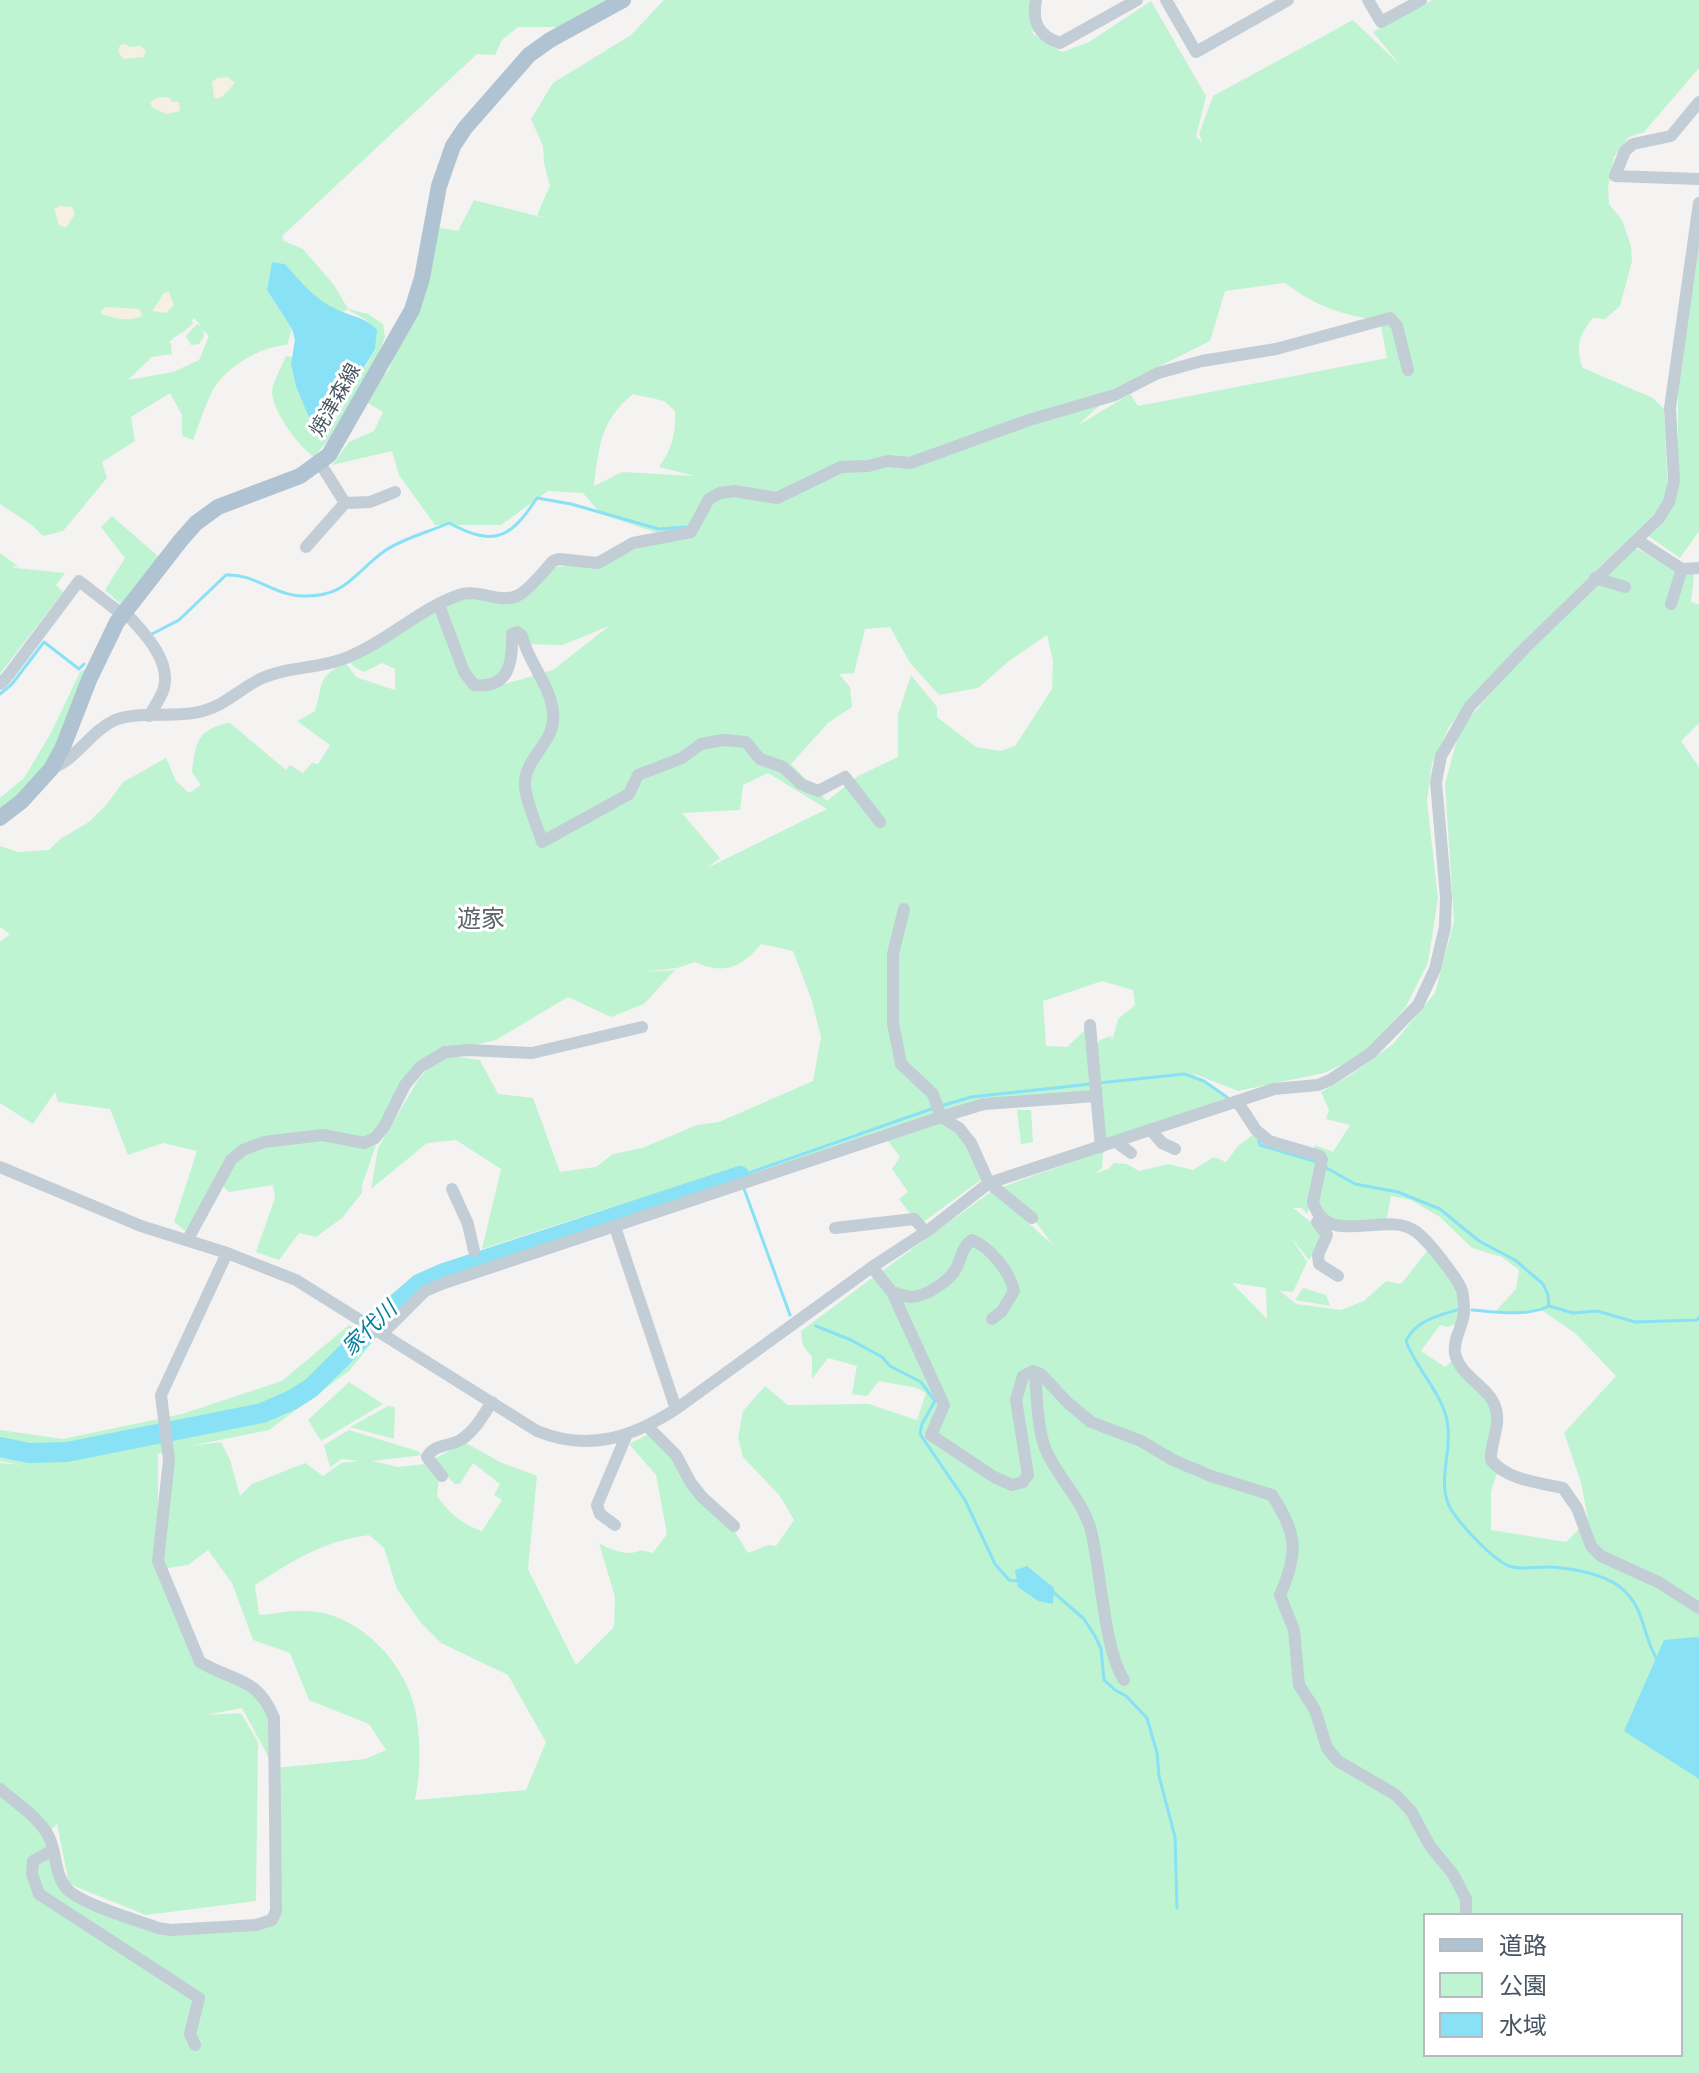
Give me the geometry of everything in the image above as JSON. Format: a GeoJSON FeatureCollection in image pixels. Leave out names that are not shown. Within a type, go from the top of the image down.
{"type":"FeatureCollection","features":[{"type":"Feature","properties":{"kind":"main road","name":"焼津森線"},"geometry":{"type":"LineString","coordinates":[[0,818],[31,792],[51,769],[104,646],[124,614],[196,523],[218,507],[300,476],[329,455],[412,310],[422,278],[439,186],[459,137],[488,99],[529,55],[623,0]]}},
{"type":"Feature","properties":{"kind":"street"},"geometry":{"type":"LineString","coordinates":[[1036,0],[1034,10],[1038,30],[1047,39],[1060,43],[1137,0]]}},
{"type":"Feature","properties":{"kind":"street"},"geometry":{"type":"LineString","coordinates":[[1166,0],[1196,52],[1288,0]]}},
{"type":"Feature","properties":{"kind":"street"},"geometry":{"type":"LineString","coordinates":[[1368,0],[1381,22],[1421,0]]}},
{"type":"Feature","properties":{"kind":"street"},"geometry":{"type":"LineString","coordinates":[[1699,102],[1671,136],[1633,144],[1625,151],[1615,176],[1699,179]]}},
{"type":"Feature","properties":{"kind":"street"},"geometry":{"type":"LineString","coordinates":[[0,1167],[141,1226],[188,1239],[296,1280],[537,1431],[578,1442],[600,1440],[648,1427],[926,1232],[989,1183],[1274,1089],[1318,1085],[1330,1080],[1371,1053],[1418,1005],[1435,969],[1445,927],[1446,897],[1436,782],[1441,756],[1470,706],[1665,509],[1674,481],[1670,408],[1699,203]]}},
{"type":"Feature","properties":{"kind":"street"},"geometry":{"type":"LineString","coordinates":[[51,769],[66,762],[100,729],[114,720],[133,716],[174,717],[202,712],[281,671],[347,658],[409,620],[460,594],[476,592],[512,598],[522,594],[553,561],[598,563],[633,543],[691,532],[709,499],[720,493],[734,491],[777,498],[841,467],[868,466],[888,461],[910,463],[1029,420],[1115,395],[1158,373],[1202,361],[1276,349],[1390,318],[1397,326],[1408,370]]}},
{"type":"Feature","properties":{"kind":"street"},"geometry":{"type":"LineString","coordinates":[[320,463],[345,503]]}},
{"type":"Feature","properties":{"kind":"street"},"geometry":{"type":"LineString","coordinates":[[306,547],[345,503],[370,502],[395,492]]}},
{"type":"Feature","properties":{"kind":"street"},"geometry":{"type":"LineString","coordinates":[[1637,540],[1682,569],[1699,568]]}},
{"type":"Feature","properties":{"kind":"street"},"geometry":{"type":"LineString","coordinates":[[1671,604],[1682,569]]}},
{"type":"Feature","properties":{"kind":"street"},"geometry":{"type":"LineString","coordinates":[[1595,578],[1625,587]]}},
{"type":"Feature","properties":{"kind":"street"},"geometry":{"type":"LineString","coordinates":[[0,684],[79,581],[124,614],[149,638],[160,659],[165,675],[162,694],[149,716]]}},
{"type":"Feature","properties":{"kind":"street"},"geometry":{"type":"LineString","coordinates":[[439,605],[464,672],[474,685],[488,687],[501,681],[508,669],[512,634],[517,632],[522,636],[548,689],[553,720],[548,739],[528,770],[524,784],[542,842],[629,794],[638,775],[682,758],[701,744],[723,740],[746,742],[760,759],[783,767],[801,784],[818,791],[845,777],[880,822]]}},
{"type":"Feature","properties":{"kind":"street"},"geometry":{"type":"LineString","coordinates":[[904,909],[893,954],[893,1023],[901,1064],[933,1094],[939,1110],[971,1143],[989,1183],[1032,1218]]}},
{"type":"Feature","properties":{"kind":"street"},"geometry":{"type":"LineString","coordinates":[[1090,1025],[1101,1147]]}},
{"type":"Feature","properties":{"kind":"street"},"geometry":{"type":"LineString","coordinates":[[188,1239],[231,1160],[243,1150],[264,1142],[323,1135],[364,1143],[375,1138],[384,1127],[405,1085],[420,1067],[445,1052],[532,1053],[642,1027]]}},
{"type":"Feature","properties":{"kind":"street"},"geometry":{"type":"LineString","coordinates":[[383,1333],[425,1291],[743,1184],[939,1110],[1096,1089]]}},
{"type":"Feature","properties":{"kind":"street"},"geometry":{"type":"LineString","coordinates":[[1232,1103],[1269,1141],[1313,1152],[1321,1166],[1311,1216],[1327,1235],[1318,1255],[1319,1264],[1338,1276]]}},
{"type":"Feature","properties":{"kind":"street"},"geometry":{"type":"LineString","coordinates":[[1151,1130],[1162,1143],[1175,1149]]}},
{"type":"Feature","properties":{"kind":"street"},"geometry":{"type":"LineString","coordinates":[[1116,1142],[1131,1153]]}},
{"type":"Feature","properties":{"kind":"street"},"geometry":{"type":"LineString","coordinates":[[452,1189],[468,1224],[474,1251]]}},
{"type":"Feature","properties":{"kind":"street"},"geometry":{"type":"LineString","coordinates":[[1313,1202],[1322,1219],[1330,1224],[1397,1224],[1413,1229],[1423,1238],[1460,1287],[1464,1311],[1455,1340],[1455,1355],[1462,1367],[1494,1401],[1497,1423],[1491,1460],[1509,1475],[1563,1488],[1577,1508],[1591,1546],[1601,1556],[1658,1582],[1699,1608]]}},
{"type":"Feature","properties":{"kind":"street"},"geometry":{"type":"LineString","coordinates":[[835,1228],[914,1219],[926,1232]]}},
{"type":"Feature","properties":{"kind":"street"},"geometry":{"type":"LineString","coordinates":[[615,1227],[676,1409]]}},
{"type":"Feature","properties":{"kind":"street"},"geometry":{"type":"LineString","coordinates":[[892,1292],[907,1297],[918,1296],[947,1280],[956,1268],[964,1245],[972,1240],[984,1245],[1012,1281],[1014,1291],[1008,1303],[992,1319]]}},
{"type":"Feature","properties":{"kind":"street"},"geometry":{"type":"LineString","coordinates":[[0,1789],[44,1828],[60,1878],[68,1890],[81,1899],[171,1930],[256,1925],[272,1920],[276,1911],[274,1718],[260,1691],[200,1662],[158,1561],[169,1460],[161,1395],[227,1253]]}},
{"type":"Feature","properties":{"kind":"street"},"geometry":{"type":"LineString","coordinates":[[872,1267],[892,1292],[944,1405],[931,1435],[994,1477],[1012,1485],[1023,1482],[1028,1475],[1016,1400],[1023,1376],[1035,1372],[1041,1374],[1091,1422],[1141,1441],[1173,1460],[1211,1476],[1272,1495],[1288,1520],[1295,1549],[1280,1595],[1294,1630],[1299,1685],[1315,1710],[1327,1748],[1338,1761],[1396,1795],[1411,1811],[1430,1846],[1453,1874],[1466,1899],[1466,1913]]}},
{"type":"Feature","properties":{"kind":"street"},"geometry":{"type":"LineString","coordinates":[[1035,1372],[1044,1445],[1090,1528],[1110,1640],[1118,1672],[1124,1680]]}},
{"type":"Feature","properties":{"kind":"street"},"geometry":{"type":"LineString","coordinates":[[442,1476],[427,1457],[430,1451],[448,1443],[458,1443],[475,1428],[492,1402]]}},
{"type":"Feature","properties":{"kind":"street"},"geometry":{"type":"LineString","coordinates":[[648,1427],[676,1455],[702,1497],[734,1526]]}},
{"type":"Feature","properties":{"kind":"street"},"geometry":{"type":"LineString","coordinates":[[615,1525],[600,1514],[597,1505],[627,1434]]}},
{"type":"Feature","properties":{"kind":"street"},"geometry":{"type":"LineString","coordinates":[[53,1850],[33,1861],[32,1874],[39,1894],[199,1998],[190,2034],[195,2045]]}},
{"type":"Feature","properties":{"kind":"green space"},"geometry":{"type":"Polygon","coordinates":[[[0,0],[624,0],[574,27],[518,27],[502,40],[495,55],[477,54],[282,236],[284,241],[303,249],[334,285],[348,309],[368,314],[383,324],[385,337],[336,431],[314,457],[288,428],[274,401],[274,384],[286,356],[292,357],[310,426],[326,438],[375,349],[373,328],[347,309],[341,313],[314,299],[285,264],[272,262],[267,290],[292,329],[287,345],[256,353],[227,372],[211,394],[193,440],[182,436],[182,415],[170,393],[131,417],[135,441],[102,462],[107,478],[63,531],[43,536],[0,504],[0,0]],[[194,318],[191,325],[168,343],[171,343],[172,354],[152,357],[128,380],[173,372],[199,360],[209,336],[203,330],[204,336],[199,344],[191,345],[186,336],[197,324],[202,327],[194,318]]]}},
{"type":"Feature","properties":{"kind":"green space"},"geometry":{"type":"Polygon","coordinates":[[[664,0],[1031,0],[1033,34],[1062,52],[1089,42],[1151,1],[1206,96],[1196,137],[1203,143],[1199,134],[1213,96],[1353,20],[1400,65],[1373,32],[1432,0],[1699,0],[1699,68],[1644,132],[1629,137],[1614,157],[1608,188],[1609,204],[1622,220],[1631,246],[1632,261],[1620,306],[1605,319],[1593,318],[1584,330],[1579,347],[1583,368],[1653,398],[1664,409],[1668,495],[1655,513],[1521,644],[1475,693],[1449,727],[1432,763],[1427,801],[1438,898],[1428,963],[1405,1008],[1363,1055],[1324,1073],[1238,1091],[1192,1073],[1227,1098],[1104,1140],[1098,1097],[1010,1101],[941,1116],[970,1146],[981,1180],[919,1225],[899,1199],[908,1192],[892,1169],[900,1157],[885,1137],[425,1289],[387,1326],[375,1314],[418,1278],[454,1261],[627,1202],[482,1249],[501,1169],[456,1140],[427,1143],[371,1189],[378,1148],[418,1080],[437,1058],[420,1067],[392,1112],[365,1144],[376,1145],[362,1193],[342,1218],[316,1237],[299,1233],[279,1260],[256,1252],[275,1198],[273,1185],[229,1192],[219,1183],[191,1235],[174,1222],[197,1151],[163,1143],[128,1155],[110,1109],[58,1102],[55,1092],[33,1124],[0,1103],[0,942],[10,934],[0,927],[0,846],[18,852],[49,850],[60,839],[89,822],[123,782],[166,758],[176,781],[189,793],[201,785],[192,772],[199,740],[209,730],[227,723],[286,770],[290,765],[303,773],[312,763],[318,764],[330,745],[297,721],[315,711],[322,682],[329,673],[345,662],[356,677],[395,690],[395,669],[382,663],[364,672],[354,667],[346,657],[425,613],[438,613],[441,605],[473,596],[522,594],[546,568],[598,563],[669,537],[601,514],[583,493],[548,491],[501,525],[435,525],[399,475],[392,451],[332,465],[349,442],[374,431],[383,412],[368,403],[378,381],[389,370],[395,351],[413,321],[419,321],[409,319],[435,227],[458,231],[474,200],[549,219],[537,215],[550,186],[543,146],[531,119],[553,83],[631,35],[664,0]],[[1285,283],[1225,291],[1210,341],[1094,399],[1109,397],[1077,426],[1130,394],[1138,406],[1387,358],[1380,321],[1330,309],[1285,283]],[[633,394],[614,414],[603,435],[594,486],[622,472],[695,476],[659,467],[670,447],[675,427],[675,411],[664,401],[633,394]],[[609,626],[563,645],[524,644],[517,633],[508,669],[481,691],[553,670],[609,626]],[[890,627],[865,629],[854,673],[839,674],[850,687],[852,707],[828,723],[791,764],[827,801],[858,776],[898,757],[898,715],[911,675],[937,707],[937,717],[976,747],[1000,751],[1015,746],[1052,689],[1053,661],[1047,635],[1009,661],[978,688],[939,695],[910,663],[890,627]],[[768,773],[743,785],[740,810],[682,813],[720,858],[707,868],[827,809],[768,773]],[[761,944],[747,959],[723,968],[695,962],[677,968],[641,972],[675,970],[644,1004],[611,1017],[568,997],[496,1040],[442,1055],[480,1060],[498,1094],[533,1098],[560,1172],[596,1167],[613,1154],[642,1148],[697,1125],[719,1122],[813,1081],[821,1037],[811,998],[793,951],[761,944]],[[1102,981],[1043,1001],[1046,1046],[1067,1047],[1090,1025],[1093,1047],[1111,1036],[1112,1041],[1118,1019],[1135,1005],[1133,990],[1102,981]],[[857,1133],[744,1173],[754,1173],[865,1133],[857,1133]]]}},
{"type":"Feature","properties":{"kind":"green space"},"geometry":{"type":"Polygon","coordinates":[[[1699,246],[1699,531],[1680,558],[1647,535],[1672,509],[1678,486],[1678,386],[1699,246]]]}},
{"type":"Feature","properties":{"kind":"green space"},"geometry":{"type":"Polygon","coordinates":[[[112,516],[159,557],[124,607],[105,590],[125,558],[101,527],[112,516]]]}},
{"type":"Feature","properties":{"kind":"green space"},"geometry":{"type":"Polygon","coordinates":[[[1636,548],[1679,571],[1694,575],[1691,602],[1699,605],[1699,723],[1681,741],[1699,767],[1699,2073],[0,2073],[0,1790],[44,1828],[68,1890],[158,1928],[255,1925],[276,1911],[275,1769],[242,1708],[205,1715],[241,1713],[258,1742],[256,1901],[146,1915],[69,1884],[57,1824],[51,1830],[0,1787],[0,1463],[22,1465],[0,1461],[0,1430],[63,1439],[182,1414],[282,1381],[349,1325],[375,1339],[349,1371],[269,1430],[190,1446],[221,1442],[230,1460],[240,1496],[252,1484],[305,1463],[323,1476],[341,1463],[359,1461],[342,1459],[330,1467],[324,1445],[349,1430],[423,1455],[372,1461],[398,1467],[425,1464],[439,1479],[437,1496],[446,1507],[462,1522],[482,1531],[502,1500],[494,1495],[500,1484],[473,1463],[460,1484],[455,1484],[431,1461],[464,1442],[500,1462],[537,1476],[528,1569],[576,1665],[614,1627],[615,1597],[599,1543],[620,1552],[641,1550],[653,1553],[667,1534],[656,1475],[629,1444],[653,1432],[733,1529],[748,1553],[768,1545],[776,1546],[794,1520],[780,1496],[743,1457],[738,1438],[743,1411],[765,1386],[788,1405],[869,1404],[917,1420],[926,1393],[917,1388],[879,1381],[867,1396],[852,1394],[857,1366],[828,1358],[812,1379],[812,1357],[803,1346],[801,1331],[876,1275],[893,1300],[890,1305],[900,1292],[882,1271],[992,1191],[1053,1245],[1036,1222],[999,1188],[1103,1151],[1102,1168],[1094,1174],[1114,1163],[1127,1164],[1139,1171],[1169,1164],[1193,1170],[1214,1157],[1226,1162],[1239,1145],[1253,1135],[1313,1152],[1315,1145],[1333,1152],[1350,1125],[1326,1119],[1329,1110],[1321,1092],[1393,1044],[1435,993],[1454,921],[1445,784],[1458,736],[1516,664],[1636,548]],[[1320,1171],[1307,1214],[1302,1208],[1293,1208],[1327,1235],[1309,1260],[1290,1236],[1307,1262],[1293,1292],[1280,1291],[1296,1304],[1341,1310],[1364,1301],[1386,1281],[1401,1284],[1428,1250],[1458,1291],[1458,1323],[1448,1327],[1440,1325],[1421,1351],[1445,1367],[1454,1359],[1497,1411],[1488,1463],[1497,1474],[1491,1491],[1491,1530],[1566,1542],[1588,1520],[1581,1482],[1564,1433],[1616,1376],[1576,1334],[1543,1311],[1495,1312],[1516,1289],[1519,1270],[1502,1257],[1472,1248],[1440,1217],[1411,1200],[1391,1196],[1386,1223],[1345,1226],[1315,1210],[1320,1171]],[[1233,1284],[1267,1319],[1266,1288],[1233,1284]],[[167,1450],[158,1454],[158,1561],[167,1450]],[[369,1535],[352,1538],[296,1560],[255,1585],[259,1615],[302,1611],[327,1614],[361,1630],[390,1658],[410,1691],[415,1709],[420,1755],[415,1800],[526,1790],[546,1742],[508,1675],[441,1643],[421,1623],[397,1589],[384,1548],[369,1535]],[[208,1550],[188,1565],[161,1569],[206,1665],[253,1687],[274,1718],[275,1768],[366,1759],[386,1750],[369,1724],[309,1700],[290,1653],[253,1640],[232,1583],[208,1550]]]}},
{"type":"Feature","properties":{"kind":"green space"},"geometry":{"type":"Polygon","coordinates":[[[0,553],[19,567],[10,565],[16,568],[65,573],[56,585],[63,592],[0,674],[0,553]]]}},
{"type":"Feature","properties":{"kind":"green space"},"geometry":{"type":"Polygon","coordinates":[[[90,667],[56,750],[37,778],[0,811],[0,798],[24,778],[51,733],[80,672],[90,667]]]}},
{"type":"Feature","properties":{"kind":"green space"},"geometry":{"type":"Polygon","coordinates":[[[1017,1110],[1031,1110],[1033,1142],[1021,1144],[1017,1110]]]}},
{"type":"Feature","properties":{"kind":"green space"},"geometry":{"type":"Polygon","coordinates":[[[1303,1288],[1326,1295],[1330,1306],[1295,1300],[1303,1288]]]}},
{"type":"Feature","properties":{"kind":"green space"},"geometry":{"type":"Polygon","coordinates":[[[349,1382],[383,1404],[321,1441],[308,1420],[349,1382]]]}},
{"type":"Feature","properties":{"kind":"green space"},"geometry":{"type":"Polygon","coordinates":[[[388,1406],[395,1407],[394,1439],[350,1427],[388,1406]]]}},
{"type":"Feature","properties":{"kind":"sand"},"geometry":{"type":"Polygon","coordinates":[[[120,45],[140,46],[146,51],[144,57],[123,59],[118,51],[120,45]]]}},
{"type":"Feature","properties":{"kind":"sand"},"geometry":{"type":"Polygon","coordinates":[[[228,77],[235,83],[216,99],[212,82],[228,77]]]}},
{"type":"Feature","properties":{"kind":"sand"},"geometry":{"type":"Polygon","coordinates":[[[159,97],[179,102],[180,111],[166,114],[152,107],[150,102],[159,97]]]}},
{"type":"Feature","properties":{"kind":"sand"},"geometry":{"type":"Polygon","coordinates":[[[72,207],[75,214],[66,228],[59,225],[54,209],[72,207]]]}},
{"type":"Feature","properties":{"kind":"sand"},"geometry":{"type":"Polygon","coordinates":[[[169,292],[174,305],[166,313],[152,311],[164,293],[169,292]]]}},
{"type":"Feature","properties":{"kind":"sand"},"geometry":{"type":"Polygon","coordinates":[[[106,307],[140,309],[142,316],[127,319],[111,317],[100,311],[106,307]]]}},
{"type":"Feature","properties":{"kind":"water"},"geometry":{"type":"Polygon","coordinates":[[[272,262],[285,264],[322,301],[364,320],[377,330],[375,349],[336,414],[326,438],[313,427],[296,386],[291,364],[295,340],[292,329],[267,290],[272,262]]]}},
{"type":"Feature","properties":{"kind":"water"},"geometry":{"type":"Polygon","coordinates":[[[1027,1566],[1054,1588],[1053,1604],[1038,1601],[1018,1587],[1015,1570],[1027,1566]]]}},
{"type":"Feature","properties":{"kind":"water"},"geometry":{"type":"Polygon","coordinates":[[[1697,1637],[1699,1779],[1624,1731],[1664,1640],[1697,1637]]]}},
{"type":"Feature","properties":{"kind":"waterway"},"geometry":{"type":"LineString","coordinates":[[150,635],[179,620],[226,575],[246,577],[293,595],[318,595],[341,588],[393,546],[449,523],[478,535],[500,535],[518,523],[537,498],[571,504],[659,529],[686,527]]}},
{"type":"Feature","properties":{"kind":"waterway"},"geometry":{"type":"LineString","coordinates":[[0,694],[12,684],[44,642],[79,669],[84,664]]}},
{"type":"Feature","properties":{"kind":"waterway"},"geometry":{"type":"LineString","coordinates":[[1099,1083],[1184,1074],[1204,1081],[1228,1098]]}},
{"type":"Feature","properties":{"kind":"waterway"},"geometry":{"type":"LineString","coordinates":[[941,1106],[971,1097],[1091,1084]]}},
{"type":"Feature","properties":{"kind":"waterway"},"geometry":{"type":"LineString","coordinates":[[741,1179],[740,1176],[934,1108]]}},
{"type":"Feature","properties":{"kind":"waterway"},"geometry":{"type":"LineString","coordinates":[[1259,1140],[1260,1145],[1317,1162]]}},
{"type":"Feature","properties":{"kind":"waterway"},"geometry":{"type":"LineString","coordinates":[[1323,1166],[1355,1184],[1398,1192],[1440,1209],[1479,1241],[1515,1260],[1543,1284],[1549,1306]]}},
{"type":"Feature","properties":{"kind":"waterway","name":"家代川"},"geometry":{"type":"LineString","coordinates":[[0,1447],[29,1453],[67,1452],[262,1413],[311,1388],[419,1284],[444,1273],[740,1176]]}},
{"type":"Feature","properties":{"kind":"waterway"},"geometry":{"type":"LineString","coordinates":[[743,1186],[790,1315]]}},
{"type":"Feature","properties":{"kind":"waterway"},"geometry":{"type":"LineString","coordinates":[[1472,1310],[1521,1313],[1549,1306],[1573,1313],[1597,1311],[1635,1322],[1697,1320],[1699,1317]]}},
{"type":"Feature","properties":{"kind":"waterway"},"geometry":{"type":"LineString","coordinates":[[1457,1310],[1421,1324],[1406,1341],[1446,1416],[1445,1491],[1452,1511],[1486,1549],[1509,1566],[1574,1570],[1604,1578],[1620,1587],[1635,1604],[1658,1661]]}},
{"type":"Feature","properties":{"kind":"waterway"},"geometry":{"type":"LineString","coordinates":[[816,1326],[851,1340],[921,1382],[935,1401],[920,1434],[965,1500],[995,1564],[1009,1580],[1018,1581]]}},
{"type":"Feature","properties":{"kind":"waterway"},"geometry":{"type":"LineString","coordinates":[[1052,1591],[1084,1619],[1095,1636],[1101,1649],[1104,1680],[1126,1696],[1147,1718],[1175,1837],[1177,1908]]}},
{"type":"Feature","properties":{"kind":"district","name":"遊家"},"geometry":{"type":"Point","coordinates":[481,922]}}]}
